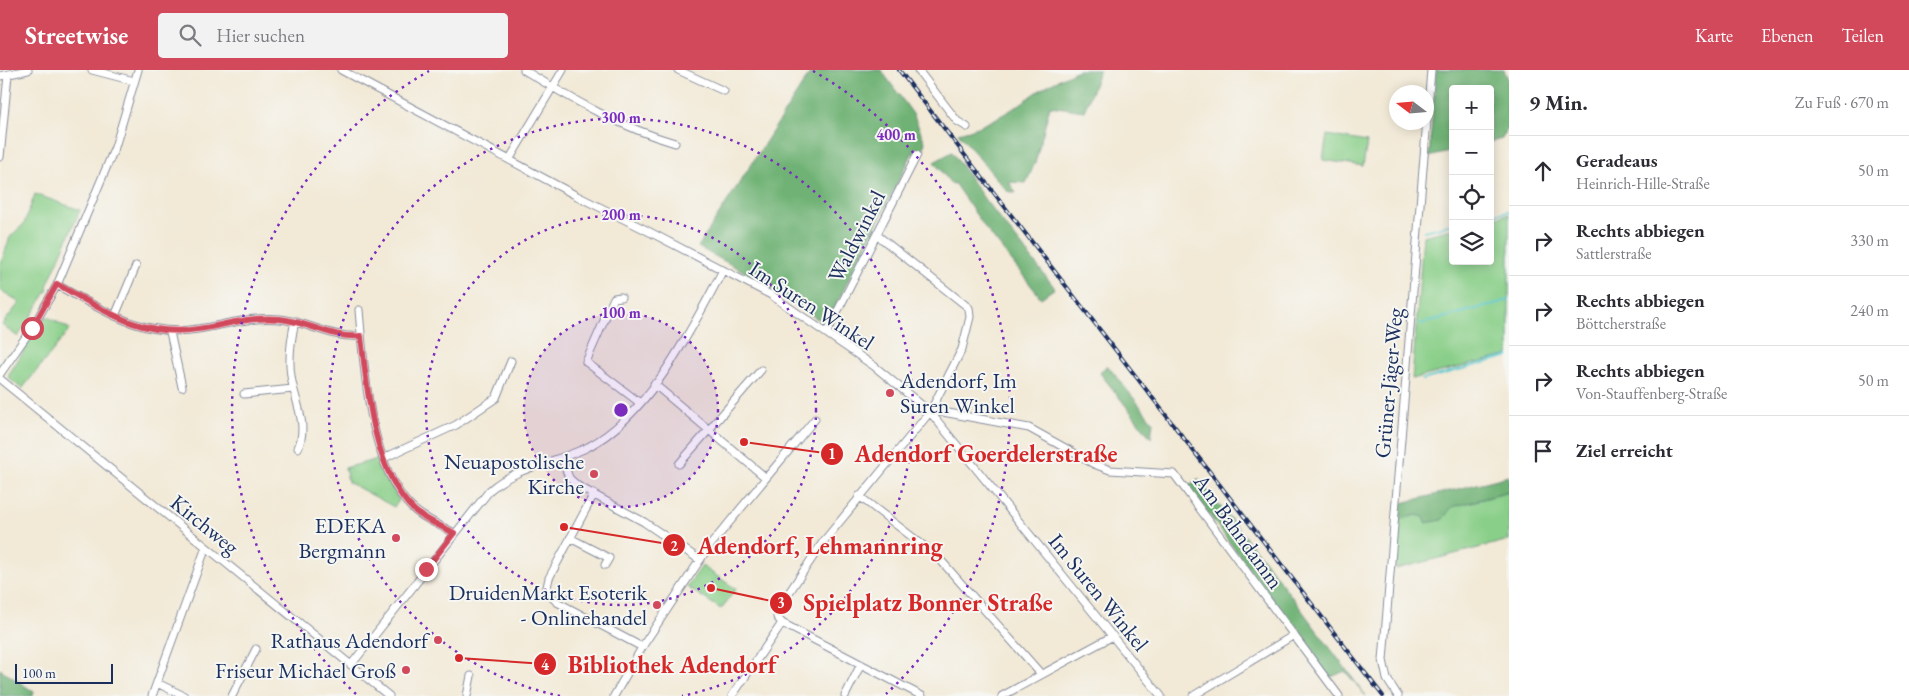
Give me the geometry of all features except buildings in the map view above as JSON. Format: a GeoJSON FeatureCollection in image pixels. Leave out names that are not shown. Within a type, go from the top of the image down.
{"type":"FeatureCollection","features":[{"type":"Feature","properties":{"kind":"street"},"geometry":{"type":"LineString","coordinates":[[0,76],[28,70]]}},
{"type":"Feature","properties":{"kind":"street"},"geometry":{"type":"LineString","coordinates":[[92,70],[134,81]]}},
{"type":"Feature","properties":{"kind":"street"},"geometry":{"type":"LineString","coordinates":[[0,374],[32,328],[57,284],[115,147],[138,70]]}},
{"type":"Feature","properties":{"kind":"street","name":"Im Suren Winkel"},"geometry":{"type":"LineString","coordinates":[[341,70],[782,302],[874,366],[930,412],[1161,696]]}},
{"type":"Feature","properties":{"kind":"street"},"geometry":{"type":"LineString","coordinates":[[524,70],[615,121],[675,143]]}},
{"type":"Feature","properties":{"kind":"street"},"geometry":{"type":"LineString","coordinates":[[509,160],[563,70]]}},
{"type":"Feature","properties":{"kind":"street"},"geometry":{"type":"LineString","coordinates":[[678,70],[724,91]]}},
{"type":"Feature","properties":{"kind":"street"},"geometry":{"type":"LineString","coordinates":[[918,70],[957,121],[967,127]]}},
{"type":"Feature","properties":{"kind":"street","name":"Grüner-Jäger-Weg"},"geometry":{"type":"LineString","coordinates":[[1398,696],[1387,679],[1384,655],[1431,70]]}},
{"type":"Feature","properties":{"kind":"street"},"geometry":{"type":"LineString","coordinates":[[0,157],[8,75]]}},
{"type":"Feature","properties":{"kind":"street","name":"Waldwinkel"},"geometry":{"type":"LineString","coordinates":[[826,332],[917,155]]}},
{"type":"Feature","properties":{"kind":"street"},"geometry":{"type":"LineString","coordinates":[[877,235],[966,304],[970,311],[962,350],[930,412],[859,496],[821,545],[778,609],[777,617],[782,623],[922,696]]}},
{"type":"Feature","properties":{"kind":"street"},"geometry":{"type":"LineString","coordinates":[[115,316],[136,266]]}},
{"type":"Feature","properties":{"kind":"street"},"geometry":{"type":"LineString","coordinates":[[351,665],[454,533],[486,494],[498,483],[512,475],[586,448],[611,433],[640,403],[689,332],[723,270]]}},
{"type":"Feature","properties":{"kind":"street"},"geometry":{"type":"LineString","coordinates":[[57,284],[115,316],[148,329],[170,332],[268,318],[295,321],[340,337],[361,336]]}},
{"type":"Feature","properties":{"kind":"street"},"geometry":{"type":"LineString","coordinates":[[621,297],[614,298],[586,362],[640,403]]}},
{"type":"Feature","properties":{"kind":"street"},"geometry":{"type":"LineString","coordinates":[[359,310],[372,411],[384,458],[400,493],[410,506],[422,516],[454,533]]}},
{"type":"Feature","properties":{"kind":"street"},"geometry":{"type":"LineString","coordinates":[[295,321],[290,356],[293,390],[300,409],[303,436],[298,448]]}},
{"type":"Feature","properties":{"kind":"street"},"geometry":{"type":"LineString","coordinates":[[170,332],[182,387]]}},
{"type":"Feature","properties":{"kind":"street"},"geometry":{"type":"LineString","coordinates":[[384,458],[456,425],[496,398],[511,361]]}},
{"type":"Feature","properties":{"kind":"street"},"geometry":{"type":"LineString","coordinates":[[679,464],[761,370]]}},
{"type":"Feature","properties":{"kind":"street","name":"Kirchweg"},"geometry":{"type":"LineString","coordinates":[[0,379],[389,696]]}},
{"type":"Feature","properties":{"kind":"street"},"geometry":{"type":"LineString","coordinates":[[654,384],[765,477]]}},
{"type":"Feature","properties":{"kind":"street"},"geometry":{"type":"LineString","coordinates":[[244,394],[293,390]]}},
{"type":"Feature","properties":{"kind":"street","name":"Am Bahndamm"},"geometry":{"type":"LineString","coordinates":[[930,412],[943,412],[1029,428],[1094,464],[1110,470],[1174,474],[1339,696]]}},
{"type":"Feature","properties":{"kind":"street"},"geometry":{"type":"LineString","coordinates":[[614,696],[642,647],[700,560],[765,477],[815,419]]}},
{"type":"Feature","properties":{"kind":"street"},"geometry":{"type":"LineString","coordinates":[[562,458],[569,478],[578,486],[650,525],[700,560]]}},
{"type":"Feature","properties":{"kind":"street"},"geometry":{"type":"LineString","coordinates":[[594,494],[547,583],[546,592],[557,602],[642,647]]}},
{"type":"Feature","properties":{"kind":"street"},"geometry":{"type":"LineString","coordinates":[[859,496],[937,556],[1041,674]]}},
{"type":"Feature","properties":{"kind":"street"},"geometry":{"type":"LineString","coordinates":[[570,538],[608,558],[605,565]]}},
{"type":"Feature","properties":{"kind":"street"},"geometry":{"type":"LineString","coordinates":[[152,696],[206,548]]}},
{"type":"Feature","properties":{"kind":"street"},"geometry":{"type":"LineString","coordinates":[[732,696],[782,623]]}},
{"type":"Feature","properties":{"kind":"street"},"geometry":{"type":"LineString","coordinates":[[1002,696],[1113,636]]}},
{"type":"Feature","properties":{"kind":"street"},"geometry":{"type":"LineString","coordinates":[[1193,696],[1294,636]]}},
{"type":"Feature","properties":{"kind":"street"},"geometry":{"type":"LineString","coordinates":[[232,696],[256,649]]}},
{"type":"Feature","properties":{"kind":"street"},"geometry":{"type":"LineString","coordinates":[[845,696],[861,664]]}},
{"type":"Feature","properties":{"kind":"street"},"geometry":{"type":"LineString","coordinates":[[467,696],[471,676]]}},
{"type":"Feature","properties":{"kind":"street"},"geometry":{"type":"LineString","coordinates":[[158,683],[184,696]]}},
{"type":"Feature","properties":{"kind":"green space"},"geometry":{"type":"Polygon","coordinates":[[[812,70],[881,70],[913,114],[925,142],[923,149],[912,154],[829,319],[822,322],[754,277],[698,247],[812,70]]]}},
{"type":"Feature","properties":{"kind":"green space"},"geometry":{"type":"Polygon","coordinates":[[[1078,70],[1100,70],[1084,111],[1050,106],[1035,163],[1026,183],[1009,182],[1016,193],[1007,191],[958,133],[999,117],[1047,86],[1078,70]]]}},
{"type":"Feature","properties":{"kind":"green space"},"geometry":{"type":"Polygon","coordinates":[[[1436,70],[1504,70],[1509,81],[1507,112],[1509,123],[1502,139],[1494,141],[1494,85],[1449,85],[1449,152],[1429,157],[1431,130],[1434,130],[1436,70]]]}},
{"type":"Feature","properties":{"kind":"green space"},"geometry":{"type":"Polygon","coordinates":[[[1327,135],[1367,142],[1363,166],[1323,160],[1327,135]]]}},
{"type":"Feature","properties":{"kind":"green space"},"geometry":{"type":"Polygon","coordinates":[[[952,152],[985,200],[1055,288],[1041,298],[986,229],[954,183],[952,185],[934,162],[952,152]]]}},
{"type":"Feature","properties":{"kind":"green space"},"geometry":{"type":"Polygon","coordinates":[[[35,194],[80,210],[47,286],[48,289],[18,337],[2,325],[20,302],[0,290],[0,266],[10,237],[24,224],[35,194]]]}},
{"type":"Feature","properties":{"kind":"green space"},"geometry":{"type":"Polygon","coordinates":[[[1509,214],[1509,355],[1412,379],[1423,236],[1449,230],[1449,265],[1494,265],[1494,218],[1509,214]]]}},
{"type":"Feature","properties":{"kind":"green space"},"geometry":{"type":"Polygon","coordinates":[[[46,316],[70,329],[22,389],[9,378],[9,374],[46,316]]]}},
{"type":"Feature","properties":{"kind":"green space"},"geometry":{"type":"Polygon","coordinates":[[[1107,365],[1153,422],[1151,438],[1100,373],[1107,365]]]}},
{"type":"Feature","properties":{"kind":"green space"},"geometry":{"type":"Polygon","coordinates":[[[378,459],[399,501],[394,507],[348,482],[345,468],[378,459]]]}},
{"type":"Feature","properties":{"kind":"green space"},"geometry":{"type":"Polygon","coordinates":[[[1509,476],[1509,492],[1452,507],[1442,520],[1426,523],[1424,517],[1417,515],[1400,519],[1402,503],[1509,476]]]}},
{"type":"Feature","properties":{"kind":"green space"},"geometry":{"type":"Polygon","coordinates":[[[1198,479],[1268,565],[1366,696],[1345,671],[1329,678],[1188,486],[1198,479]]]}},
{"type":"Feature","properties":{"kind":"green space"},"geometry":{"type":"Polygon","coordinates":[[[1509,492],[1509,540],[1396,569],[1400,519],[1417,515],[1424,517],[1452,507],[1509,492]]]}},
{"type":"Feature","properties":{"kind":"green space"},"geometry":{"type":"Polygon","coordinates":[[[702,566],[736,589],[721,609],[687,587],[702,566]]]}},
{"type":"Feature","properties":{"kind":"green space"},"geometry":{"type":"Polygon","coordinates":[[[0,669],[34,692],[33,696],[0,696],[0,669]]]}},
{"type":"Feature","properties":{"kind":"waterway"},"geometry":{"type":"LineString","coordinates":[[1494,214],[1509,211]]}},
{"type":"Feature","properties":{"kind":"waterway"},"geometry":{"type":"LineString","coordinates":[[1424,231],[1449,225]]}},
{"type":"Feature","properties":{"kind":"waterway"},"geometry":{"type":"LineString","coordinates":[[1420,324],[1509,300]]}},
{"type":"Feature","properties":{"kind":"waterway"},"geometry":{"type":"LineString","coordinates":[[1422,380],[1509,356]]}},
{"type":"Feature","properties":{"kind":"railway"},"geometry":{"type":"LineString","coordinates":[[899,70],[1383,696]]}},
{"type":"Feature","properties":{"kind":"place","name":"Adendorf, Im Suren Winkel"},"geometry":{"type":"Point","coordinates":[890,393]}},
{"type":"Feature","properties":{"kind":"place","name":"Adendorf Goerdelerstraße"},"geometry":{"type":"Point","coordinates":[744,442]}},
{"type":"Feature","properties":{"kind":"place","name":"Neuapostolische Kirche"},"geometry":{"type":"Point","coordinates":[594,474]}},
{"type":"Feature","properties":{"kind":"place","name":"Adendorf, Lehmannring"},"geometry":{"type":"Point","coordinates":[564,527]}},
{"type":"Feature","properties":{"kind":"place","name":"EDEKA Bergmann"},"geometry":{"type":"Point","coordinates":[396,538]}},
{"type":"Feature","properties":{"kind":"place","name":"Spielplatz Bonner Straße"},"geometry":{"type":"Point","coordinates":[711,588]}},
{"type":"Feature","properties":{"kind":"place","name":"DruidenMarkt Esoterik - Onlinehandel"},"geometry":{"type":"Point","coordinates":[657,605]}},
{"type":"Feature","properties":{"kind":"place","name":"Rathaus Adendorf"},"geometry":{"type":"Point","coordinates":[438,640]}},
{"type":"Feature","properties":{"kind":"place","name":"Bibliothek Adendorf"},"geometry":{"type":"Point","coordinates":[459,658]}},
{"type":"Feature","properties":{"kind":"place","name":"Friseur Michael Groß"},"geometry":{"type":"Point","coordinates":[406,670]}},
{"type":"Feature","properties":{"kind":"route"},"geometry":{"type":"LineString","coordinates":[[32,328],[57,284],[134,325],[159,331],[170,332],[197,329],[251,319],[268,318],[295,321],[340,337],[361,336],[372,411],[380,447],[389,472],[400,493],[416,512],[454,533],[426,569]]}}]}
